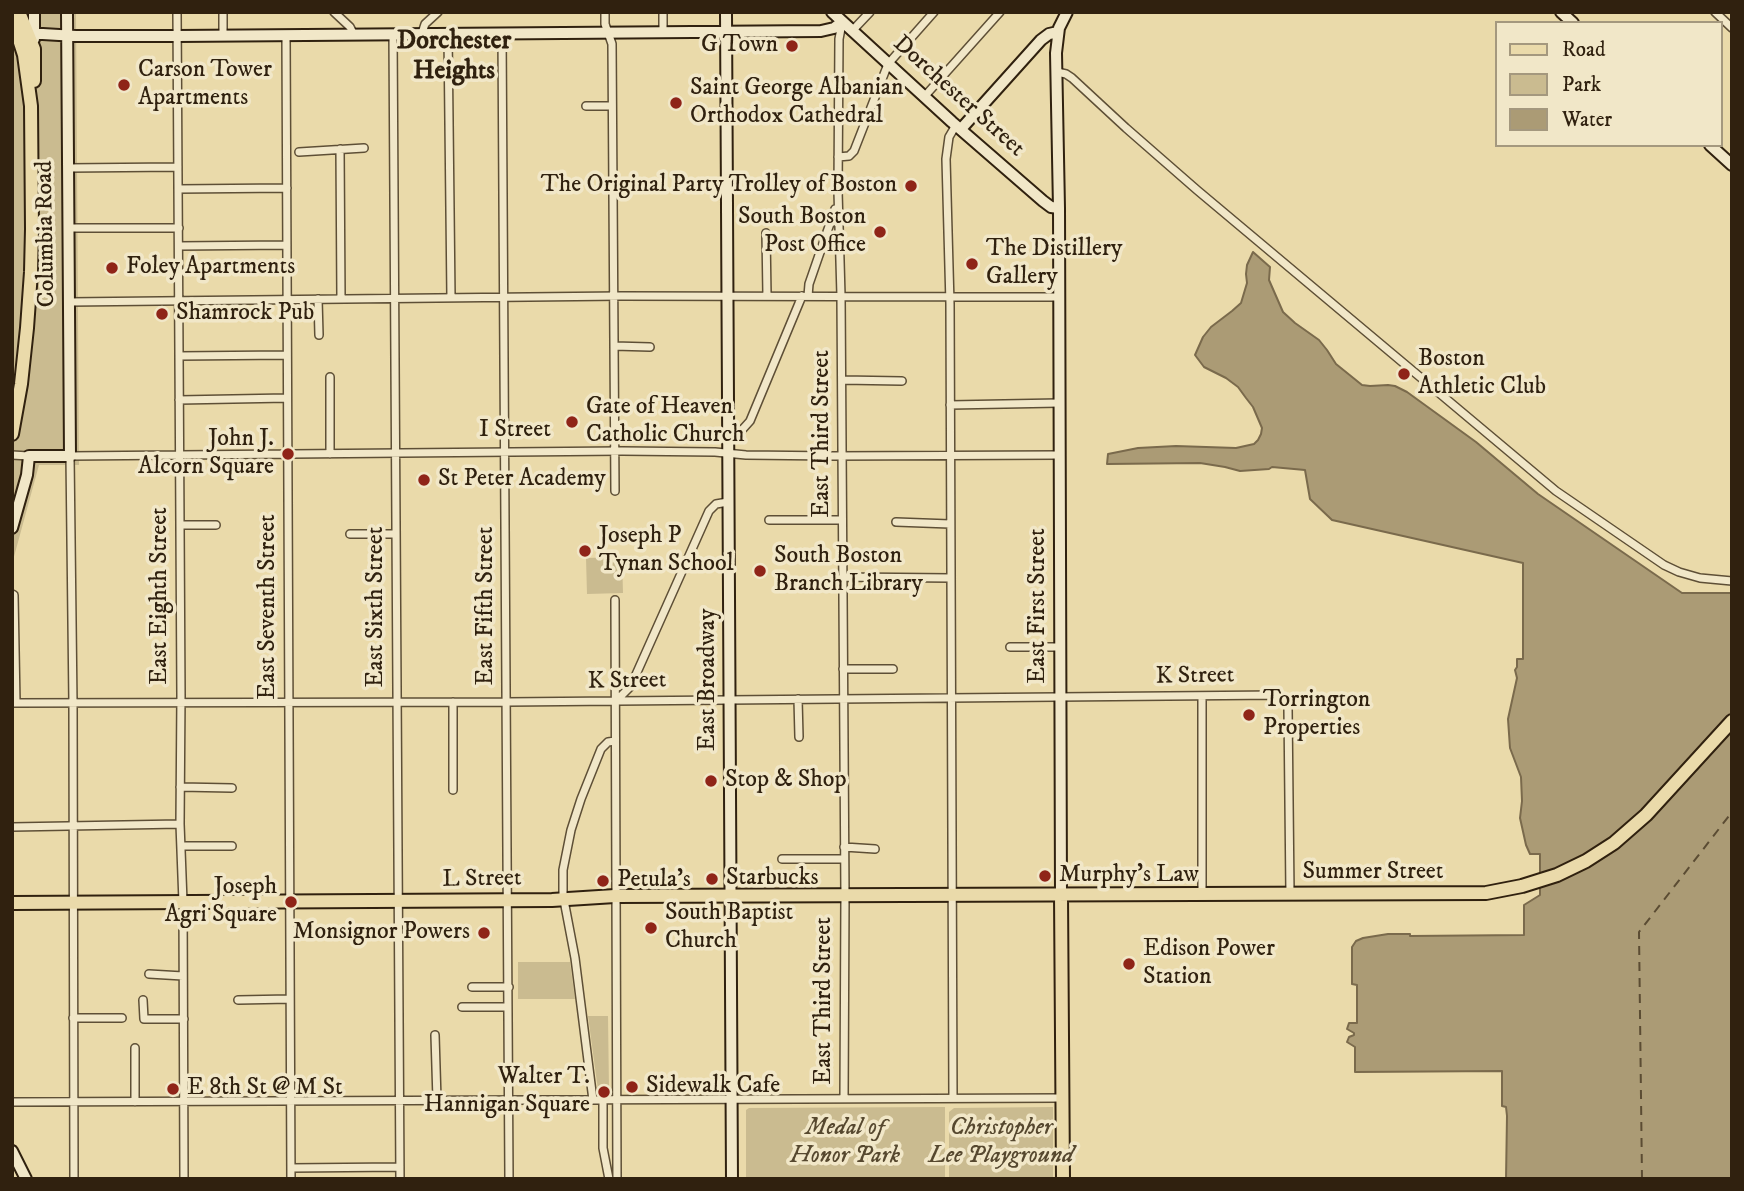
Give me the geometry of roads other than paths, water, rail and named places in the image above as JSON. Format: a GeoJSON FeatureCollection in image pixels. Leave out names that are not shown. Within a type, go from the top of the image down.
{"type":"FeatureCollection","features":[{"type":"Feature","properties":{"kind":"main road"},"geometry":{"type":"LineString","coordinates":[[19,12],[30,34]]}},
{"type":"Feature","properties":{"kind":"main road"},"geometry":{"type":"LineString","coordinates":[[26,12],[34,49],[34,91],[31,106]]}},
{"type":"Feature","properties":{"kind":"main road"},"geometry":{"type":"LineString","coordinates":[[26,68],[34,12]]}},
{"type":"Feature","properties":{"kind":"main road","name":"Columbia Road"},"geometry":{"type":"LineString","coordinates":[[67,12],[70,456]]}},
{"type":"Feature","properties":{"kind":"main road","name":"East Broadway"},"geometry":{"type":"LineString","coordinates":[[726,12],[732,1179]]}},
{"type":"Feature","properties":{"kind":"main road","name":"Dorchester Street"},"geometry":{"type":"LineString","coordinates":[[832,12],[1046,204],[1059,208]]}},
{"type":"Feature","properties":{"kind":"main road"},"geometry":{"type":"LineString","coordinates":[[958,127],[1041,40],[1049,34],[1058,33],[1060,23],[1067,12]]}},
{"type":"Feature","properties":{"kind":"main road"},"geometry":{"type":"LineString","coordinates":[[12,18],[22,45],[31,106],[30,286],[24,357],[12,434]]}},
{"type":"Feature","properties":{"kind":"main road"},"geometry":{"type":"LineString","coordinates":[[30,34],[286,36],[821,31],[834,28],[842,22]]}},
{"type":"Feature","properties":{"kind":"main road","name":"East First Street"},"geometry":{"type":"LineString","coordinates":[[1058,33],[1063,1179]]}},
{"type":"Feature","properties":{"kind":"main road"},"geometry":{"type":"LineString","coordinates":[[1712,147],[1732,164]]}},
{"type":"Feature","properties":{"kind":"main road"},"geometry":{"type":"LineString","coordinates":[[12,528],[27,475],[29,456]]}},
{"type":"Feature","properties":{"kind":"main road","name":"I Street"},"geometry":{"type":"LineString","coordinates":[[29,456],[70,456]]}},
{"type":"Feature","properties":{"kind":"main road","name":"Summer Street"},"geometry":{"type":"LineString","coordinates":[[952,896],[1486,893],[1535,883],[1586,861],[1630,830],[1732,721]]}},
{"type":"Feature","properties":{"kind":"main road","name":"L Street"},"geometry":{"type":"LineString","coordinates":[[12,903],[508,901],[615,896],[952,896]]}},
{"type":"Feature","properties":{"kind":"main road"},"geometry":{"type":"LineString","coordinates":[[12,1151],[26,1179]]}},
{"type":"Feature","properties":{"kind":"street","name":"East Eighth Street"},"geometry":{"type":"LineString","coordinates":[[177,12],[184,1179]]}},
{"type":"Feature","properties":{"kind":"street"},"geometry":{"type":"LineString","coordinates":[[223,12],[223,36]]}},
{"type":"Feature","properties":{"kind":"street"},"geometry":{"type":"LineString","coordinates":[[334,12],[350,27],[354,35]]}},
{"type":"Feature","properties":{"kind":"street"},"geometry":{"type":"LineString","coordinates":[[422,33],[423,26],[438,12]]}},
{"type":"Feature","properties":{"kind":"street"},"geometry":{"type":"LineString","coordinates":[[605,12],[612,44],[615,491]]}},
{"type":"Feature","properties":{"kind":"street"},"geometry":{"type":"LineString","coordinates":[[663,12],[663,32]]}},
{"type":"Feature","properties":{"kind":"street"},"geometry":{"type":"LineString","coordinates":[[852,32],[870,12]]}},
{"type":"Feature","properties":{"kind":"street"},"geometry":{"type":"LineString","coordinates":[[838,158],[849,156],[854,151],[888,64],[933,12]]}},
{"type":"Feature","properties":{"kind":"street"},"geometry":{"type":"LineString","coordinates":[[924,97],[1000,12]]}},
{"type":"Feature","properties":{"kind":"street"},"geometry":{"type":"LineString","coordinates":[[1714,12],[1732,28]]}},
{"type":"Feature","properties":{"kind":"street","name":"East Third Street"},"geometry":{"type":"LineString","coordinates":[[842,22],[839,30],[838,191],[842,380],[844,1098]]}},
{"type":"Feature","properties":{"kind":"street","name":"East Fifth Street"},"geometry":{"type":"LineString","coordinates":[[502,33],[509,1179]]}},
{"type":"Feature","properties":{"kind":"street","name":"East Sixth Street"},"geometry":{"type":"LineString","coordinates":[[393,34],[400,1179]]}},
{"type":"Feature","properties":{"kind":"street"},"geometry":{"type":"LineString","coordinates":[[448,34],[451,298]]}},
{"type":"Feature","properties":{"kind":"street","name":"East Seventh Street"},"geometry":{"type":"LineString","coordinates":[[286,36],[291,1179]]}},
{"type":"Feature","properties":{"kind":"street"},"geometry":{"type":"LineString","coordinates":[[1057,72],[1072,78],[1197,190],[1556,491],[1664,565],[1700,578],[1732,581]]}},
{"type":"Feature","properties":{"kind":"street"},"geometry":{"type":"LineString","coordinates":[[586,106],[612,106]]}},
{"type":"Feature","properties":{"kind":"street"},"geometry":{"type":"LineString","coordinates":[[953,1098],[950,296],[946,159],[949,137],[958,127]]}},
{"type":"Feature","properties":{"kind":"street"},"geometry":{"type":"LineString","coordinates":[[299,152],[364,148]]}},
{"type":"Feature","properties":{"kind":"street"},"geometry":{"type":"LineString","coordinates":[[340,149],[341,299]]}},
{"type":"Feature","properties":{"kind":"street"},"geometry":{"type":"LineString","coordinates":[[68,168],[178,167]]}},
{"type":"Feature","properties":{"kind":"street"},"geometry":{"type":"LineString","coordinates":[[178,189],[286,188]]}},
{"type":"Feature","properties":{"kind":"street"},"geometry":{"type":"LineString","coordinates":[[728,434],[741,431],[750,421],[805,296],[834,215],[838,191]]}},
{"type":"Feature","properties":{"kind":"street"},"geometry":{"type":"LineString","coordinates":[[68,228],[178,228]]}},
{"type":"Feature","properties":{"kind":"street"},"geometry":{"type":"LineString","coordinates":[[766,233],[767,296]]}},
{"type":"Feature","properties":{"kind":"street"},"geometry":{"type":"LineString","coordinates":[[178,246],[287,245]]}},
{"type":"Feature","properties":{"kind":"street"},"geometry":{"type":"LineString","coordinates":[[69,302],[613,296],[1059,297]]}},
{"type":"Feature","properties":{"kind":"street"},"geometry":{"type":"LineString","coordinates":[[318,299],[319,335]]}},
{"type":"Feature","properties":{"kind":"street"},"geometry":{"type":"LineString","coordinates":[[614,346],[650,346]]}},
{"type":"Feature","properties":{"kind":"street"},"geometry":{"type":"LineString","coordinates":[[179,356],[287,355]]}},
{"type":"Feature","properties":{"kind":"street"},"geometry":{"type":"LineString","coordinates":[[330,377],[330,454]]}},
{"type":"Feature","properties":{"kind":"street"},"geometry":{"type":"LineString","coordinates":[[842,380],[902,381]]}},
{"type":"Feature","properties":{"kind":"street"},"geometry":{"type":"LineString","coordinates":[[179,400],[288,397]]}},
{"type":"Feature","properties":{"kind":"street"},"geometry":{"type":"LineString","coordinates":[[950,405],[1059,403]]}},
{"type":"Feature","properties":{"kind":"street","name":"I Street"},"geometry":{"type":"LineString","coordinates":[[70,456],[506,452],[715,452],[842,456],[1059,455]]}},
{"type":"Feature","properties":{"kind":"street","name":"I Street"},"geometry":{"type":"LineString","coordinates":[[12,455],[29,456]]}},
{"type":"Feature","properties":{"kind":"street"},"geometry":{"type":"LineString","coordinates":[[70,456],[74,1179]]}},
{"type":"Feature","properties":{"kind":"street"},"geometry":{"type":"LineString","coordinates":[[616,701],[630,687],[709,512],[716,504],[728,502]]}},
{"type":"Feature","properties":{"kind":"street"},"geometry":{"type":"LineString","coordinates":[[769,520],[842,520]]}},
{"type":"Feature","properties":{"kind":"street"},"geometry":{"type":"LineString","coordinates":[[896,522],[950,524]]}},
{"type":"Feature","properties":{"kind":"street"},"geometry":{"type":"LineString","coordinates":[[180,525],[216,525]]}},
{"type":"Feature","properties":{"kind":"street"},"geometry":{"type":"LineString","coordinates":[[350,534],[396,534]]}},
{"type":"Feature","properties":{"kind":"street"},"geometry":{"type":"LineString","coordinates":[[843,578],[951,578]]}},
{"type":"Feature","properties":{"kind":"street"},"geometry":{"type":"LineString","coordinates":[[12,594],[15,595],[14,703]]}},
{"type":"Feature","properties":{"kind":"street"},"geometry":{"type":"LineString","coordinates":[[615,600],[617,1179]]}},
{"type":"Feature","properties":{"kind":"street"},"geometry":{"type":"LineString","coordinates":[[1010,647],[1060,647]]}},
{"type":"Feature","properties":{"kind":"street"},"geometry":{"type":"LineString","coordinates":[[843,669],[893,669]]}},
{"type":"Feature","properties":{"kind":"street","name":"K Street"},"geometry":{"type":"LineString","coordinates":[[14,703],[507,702],[1275,695],[1285,698],[1288,708],[1290,894]]}},
{"type":"Feature","properties":{"kind":"street"},"geometry":{"type":"LineString","coordinates":[[1202,696],[1202,894]]}},
{"type":"Feature","properties":{"kind":"street"},"geometry":{"type":"LineString","coordinates":[[799,699],[799,737]]}},
{"type":"Feature","properties":{"kind":"street"},"geometry":{"type":"LineString","coordinates":[[453,702],[453,790]]}},
{"type":"Feature","properties":{"kind":"street"},"geometry":{"type":"LineString","coordinates":[[593,1100],[575,958],[564,900],[563,870],[573,820],[601,749],[608,742],[615,740]]}},
{"type":"Feature","properties":{"kind":"street"},"geometry":{"type":"LineString","coordinates":[[180,787],[232,788]]}},
{"type":"Feature","properties":{"kind":"street"},"geometry":{"type":"LineString","coordinates":[[12,827],[180,824]]}},
{"type":"Feature","properties":{"kind":"street"},"geometry":{"type":"LineString","coordinates":[[181,846],[232,846]]}},
{"type":"Feature","properties":{"kind":"street"},"geometry":{"type":"LineString","coordinates":[[844,847],[875,849]]}},
{"type":"Feature","properties":{"kind":"street"},"geometry":{"type":"LineString","coordinates":[[782,859],[844,859]]}},
{"type":"Feature","properties":{"kind":"street"},"geometry":{"type":"LineString","coordinates":[[149,974],[183,976]]}},
{"type":"Feature","properties":{"kind":"street"},"geometry":{"type":"LineString","coordinates":[[472,986],[509,987]]}},
{"type":"Feature","properties":{"kind":"street"},"geometry":{"type":"LineString","coordinates":[[238,1000],[290,999]]}},
{"type":"Feature","properties":{"kind":"street"},"geometry":{"type":"LineString","coordinates":[[143,1000],[144,1018],[184,1019]]}},
{"type":"Feature","properties":{"kind":"street"},"geometry":{"type":"LineString","coordinates":[[462,1007],[508,1007]]}},
{"type":"Feature","properties":{"kind":"street"},"geometry":{"type":"LineString","coordinates":[[73,1018],[122,1018]]}},
{"type":"Feature","properties":{"kind":"street"},"geometry":{"type":"LineString","coordinates":[[435,1035],[437,1100]]}},
{"type":"Feature","properties":{"kind":"street"},"geometry":{"type":"LineString","coordinates":[[135,1048],[135,1102]]}},
{"type":"Feature","properties":{"kind":"street"},"geometry":{"type":"LineString","coordinates":[[12,1102],[1062,1098]]}},
{"type":"Feature","properties":{"kind":"street"},"geometry":{"type":"LineString","coordinates":[[603,1100],[604,1147],[609,1179]]}},
{"type":"Feature","properties":{"kind":"street"},"geometry":{"type":"LineString","coordinates":[[291,1168],[400,1167]]}},
{"type":"Feature","properties":{"kind":"water"},"geometry":{"type":"Polygon","coordinates":[[[1253,252],[1270,267],[1269,280],[1283,312],[1319,340],[1336,364],[1362,385],[1395,386],[1407,392],[1476,442],[1538,494],[1682,593],[1732,593],[1732,1179],[1506,1179],[1507,1116],[1506,1107],[1502,1106],[1502,1071],[1355,1072],[1355,1047],[1347,1042],[1354,1033],[1347,1029],[1349,1023],[1357,1023],[1357,985],[1352,984],[1352,947],[1356,941],[1388,934],[1524,935],[1524,905],[1540,895],[1540,854],[1530,854],[1526,845],[1520,818],[1521,777],[1510,748],[1508,719],[1517,678],[1517,659],[1523,659],[1523,563],[1332,520],[1310,499],[1305,470],[1272,467],[1240,471],[1200,463],[1107,464],[1108,454],[1138,448],[1236,448],[1254,444],[1258,440],[1262,428],[1253,407],[1238,387],[1204,367],[1195,355],[1211,327],[1241,303],[1247,283],[1247,265],[1253,252]]]}},
{"type":"Feature","properties":{"kind":"place","name":"G Town"},"geometry":{"type":"Point","coordinates":[792,46]}},
{"type":"Feature","properties":{"kind":"place","name":"Carson Tower Apartments"},"geometry":{"type":"Point","coordinates":[124,85]}},
{"type":"Feature","properties":{"kind":"place","name":"Saint George Albanian Orthodox Cathedral"},"geometry":{"type":"Point","coordinates":[676,103]}},
{"type":"Feature","properties":{"kind":"place","name":"The Original Party Trolley of Boston"},"geometry":{"type":"Point","coordinates":[911,186]}},
{"type":"Feature","properties":{"kind":"place","name":"South Boston Post Office"},"geometry":{"type":"Point","coordinates":[880,232]}},
{"type":"Feature","properties":{"kind":"place","name":"The Distillery Gallery"},"geometry":{"type":"Point","coordinates":[972,264]}},
{"type":"Feature","properties":{"kind":"place","name":"Foley Apartments"},"geometry":{"type":"Point","coordinates":[112,268]}},
{"type":"Feature","properties":{"kind":"place","name":"Shamrock Pub"},"geometry":{"type":"Point","coordinates":[162,314]}},
{"type":"Feature","properties":{"kind":"place","name":"Boston Athletic Club"},"geometry":{"type":"Point","coordinates":[1404,374]}},
{"type":"Feature","properties":{"kind":"place","name":"Gate of Heaven Catholic Church"},"geometry":{"type":"Point","coordinates":[572,422]}},
{"type":"Feature","properties":{"kind":"place","name":"John J. Alcorn Square"},"geometry":{"type":"Point","coordinates":[288,454]}},
{"type":"Feature","properties":{"kind":"place","name":"St Peter Academy"},"geometry":{"type":"Point","coordinates":[424,480]}},
{"type":"Feature","properties":{"kind":"place","name":"Joseph P Tynan School"},"geometry":{"type":"Point","coordinates":[585,551]}},
{"type":"Feature","properties":{"kind":"place","name":"South Boston Branch Library"},"geometry":{"type":"Point","coordinates":[760,571]}},
{"type":"Feature","properties":{"kind":"place","name":"Torrington Properties"},"geometry":{"type":"Point","coordinates":[1249,715]}},
{"type":"Feature","properties":{"kind":"place","name":"Stop & Shop"},"geometry":{"type":"Point","coordinates":[711,781]}},
{"type":"Feature","properties":{"kind":"place","name":"Murphy's Law"},"geometry":{"type":"Point","coordinates":[1045,876]}},
{"type":"Feature","properties":{"kind":"place","name":"Starbucks"},"geometry":{"type":"Point","coordinates":[712,879]}},
{"type":"Feature","properties":{"kind":"place","name":"Petula’s"},"geometry":{"type":"Point","coordinates":[603,881]}},
{"type":"Feature","properties":{"kind":"place","name":"Joseph Agri Square"},"geometry":{"type":"Point","coordinates":[291,902]}},
{"type":"Feature","properties":{"kind":"place","name":"South Baptist Church"},"geometry":{"type":"Point","coordinates":[651,928]}},
{"type":"Feature","properties":{"kind":"place","name":"Monsignor Powers"},"geometry":{"type":"Point","coordinates":[484,933]}},
{"type":"Feature","properties":{"kind":"place","name":"Edison Power Station"},"geometry":{"type":"Point","coordinates":[1129,964]}},
{"type":"Feature","properties":{"kind":"place","name":"Sidewalk Cafe"},"geometry":{"type":"Point","coordinates":[632,1087]}},
{"type":"Feature","properties":{"kind":"place","name":"E 8th St @ M St"},"geometry":{"type":"Point","coordinates":[173,1089]}},
{"type":"Feature","properties":{"kind":"place","name":"Walter T. Hannigan Square"},"geometry":{"type":"Point","coordinates":[604,1092]}},
{"type":"Feature","properties":{"kind":"district","name":"Dorchester Heights"},"geometry":{"type":"Point","coordinates":[454,58]}},
{"type":"Feature","properties":{"kind":"park label","name":"Medal of Honor Park"},"geometry":{"type":"Point","coordinates":[845,1143]}},
{"type":"Feature","properties":{"kind":"park label","name":"Christopher Lee Playground"},"geometry":{"type":"Point","coordinates":[1001,1143]}}]}
